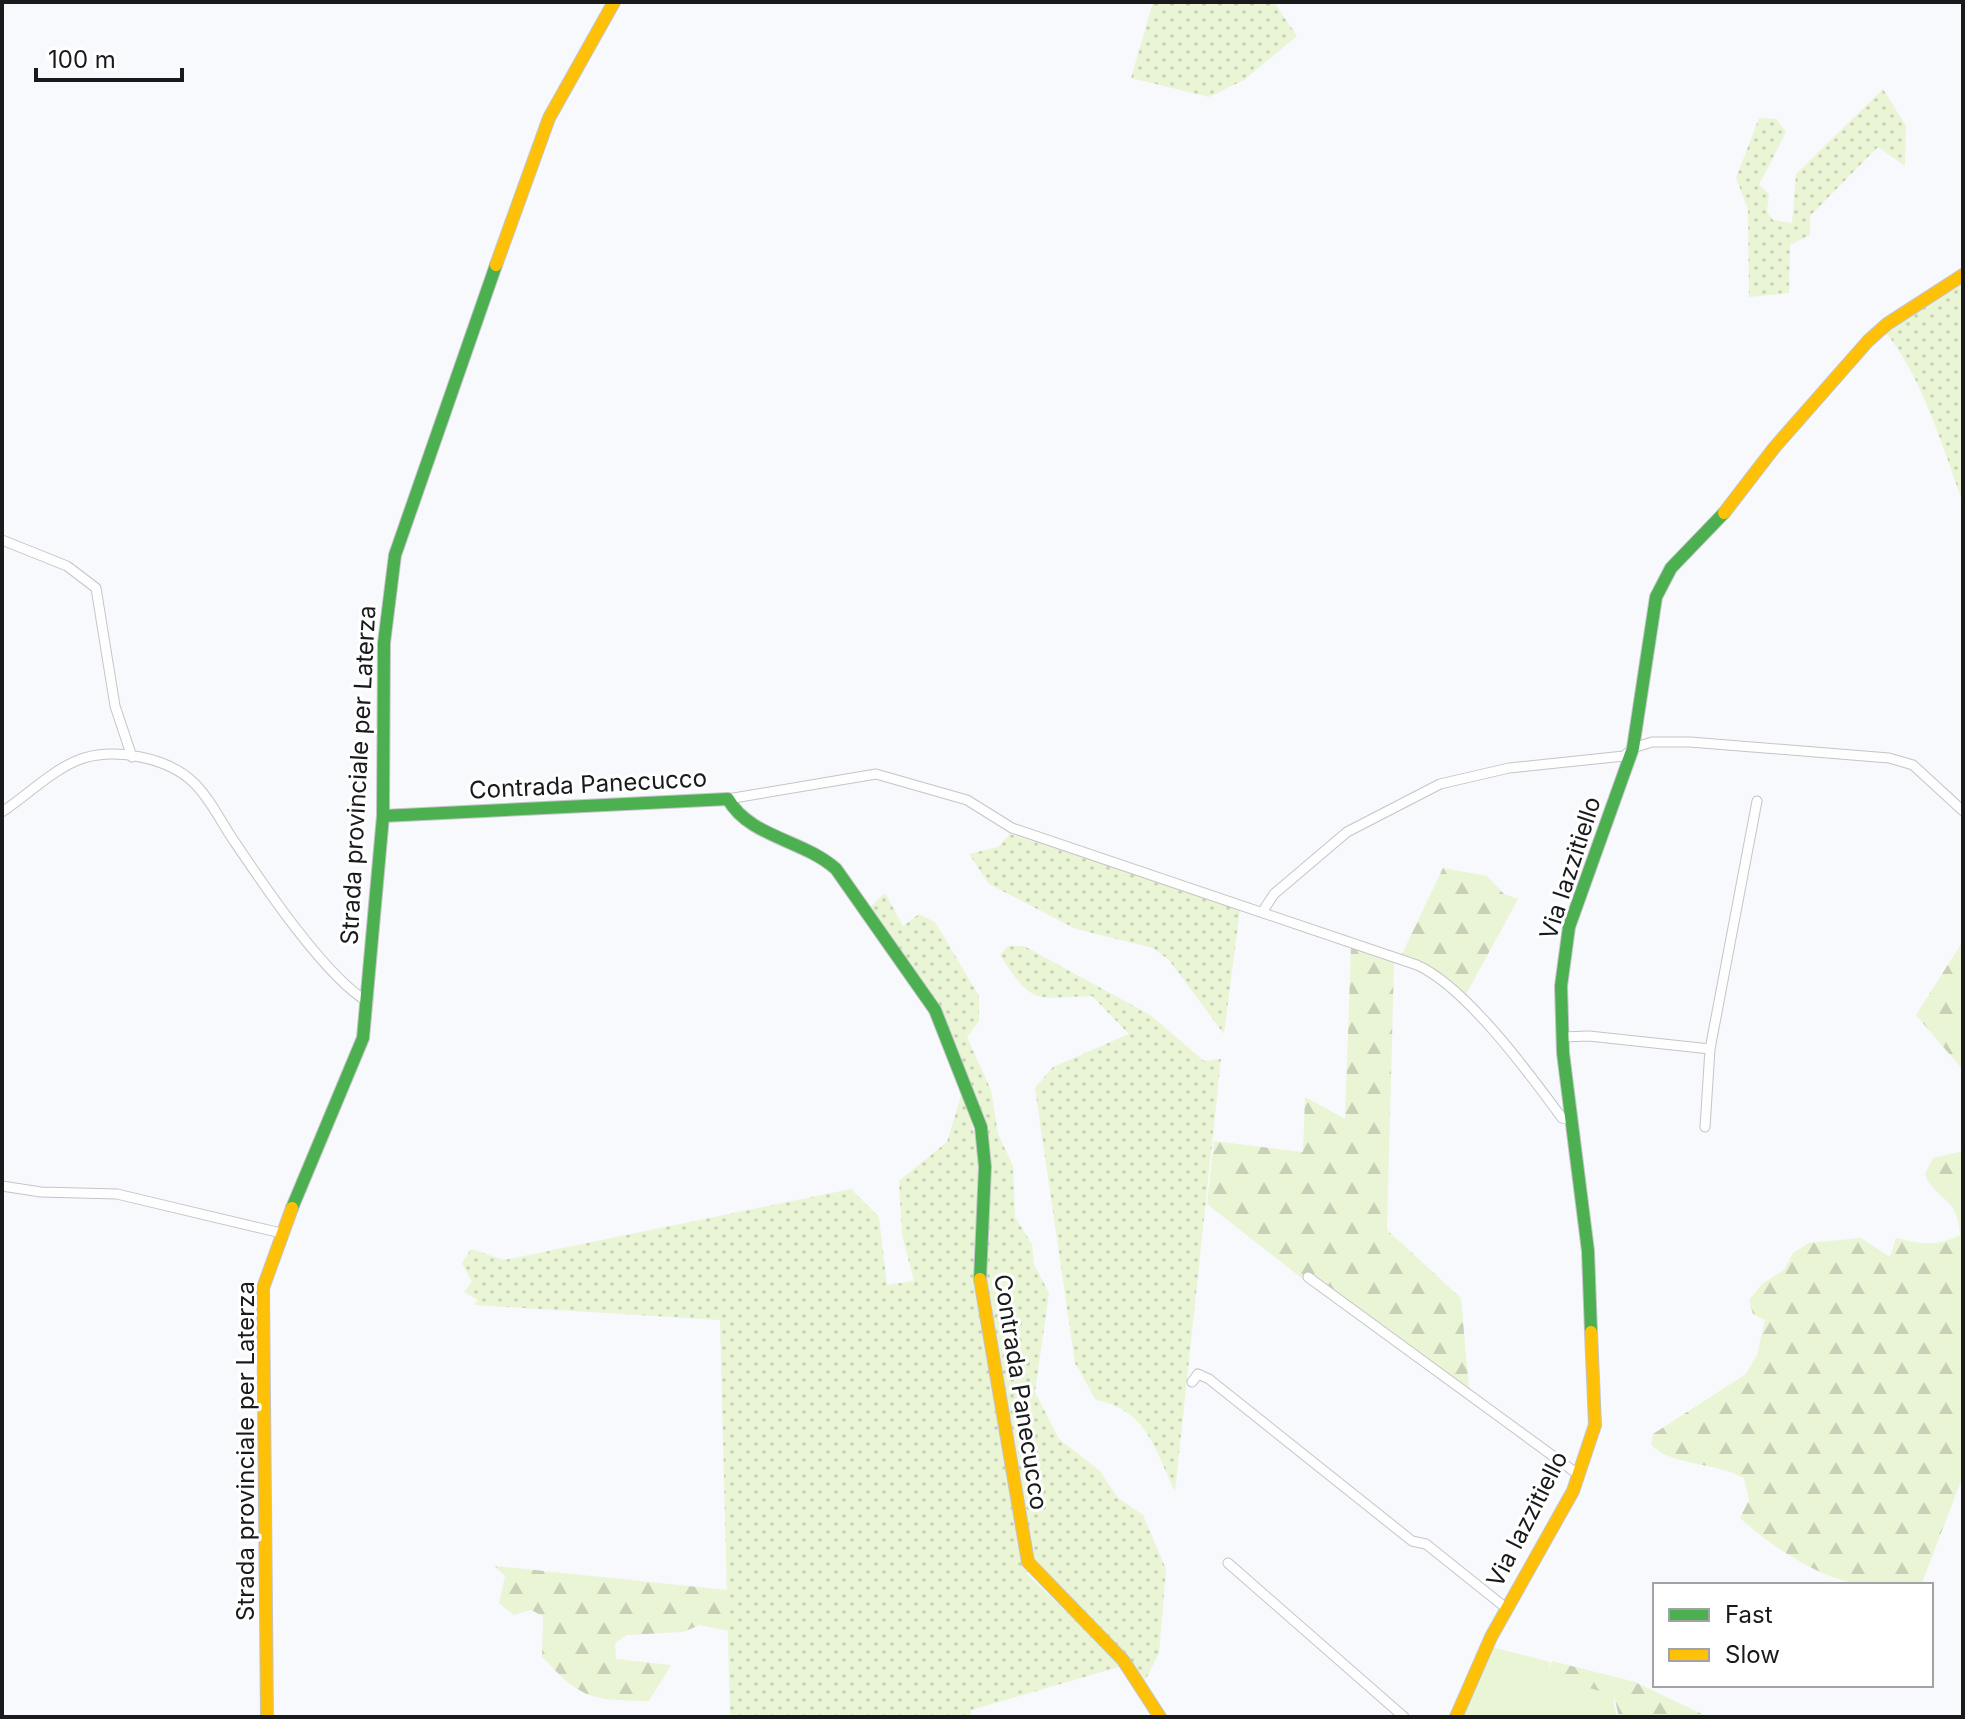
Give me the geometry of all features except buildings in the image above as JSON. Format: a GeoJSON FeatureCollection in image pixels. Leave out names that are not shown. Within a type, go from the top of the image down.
{"type":"FeatureCollection","features":[{"type":"Feature","properties":{"kind":"street","name":"Strada provinciale per Laterza"},"geometry":{"type":"LineString","coordinates":[[267,1717],[262,1309],[265,1277],[353,1067],[368,1002],[383,816],[384,643],[395,555],[536,149],[549,118],[614,2]]}},
{"type":"Feature","properties":{"kind":"street","name":"Via Iazzitiello"},"geometry":{"type":"LineString","coordinates":[[1456,1717],[1506,1608],[1579,1475],[1595,1425],[1588,1251],[1562,1037],[1561,986],[1569,927],[1633,748],[1656,597],[1671,568],[1729,508],[1774,448],[1868,341],[1887,324],[1963,275]]}},
{"type":"Feature","properties":{"kind":"street"},"geometry":{"type":"LineString","coordinates":[[2,540],[67,566],[96,588],[115,706],[132,757]]}},
{"type":"Feature","properties":{"kind":"street"},"geometry":{"type":"LineString","coordinates":[[1263,911],[1274,894],[1347,832],[1440,784],[1509,768],[1624,756],[1633,748],[1652,742],[1690,742],[1902,760],[1929,778],[1963,811]]}},
{"type":"Feature","properties":{"kind":"street"},"geometry":{"type":"LineString","coordinates":[[2,812],[72,763],[108,754],[172,768],[196,785],[274,900],[344,982],[368,1002]]}},
{"type":"Feature","properties":{"kind":"street"},"geometry":{"type":"LineString","coordinates":[[728,799],[876,774],[893,777],[967,800],[1012,828],[1263,911],[1433,972],[1462,998],[1562,1118],[1571,1120]]}},
{"type":"Feature","properties":{"kind":"street","name":"Contrada Panecucco"},"geometry":{"type":"LineString","coordinates":[[383,816],[728,799],[731,807],[752,823],[815,851],[836,869],[935,1010],[981,1127],[985,1179],[980,1291],[1023,1549],[1043,1583],[1134,1674],[1160,1717]]}},
{"type":"Feature","properties":{"kind":"street"},"geometry":{"type":"LineString","coordinates":[[1705,1127],[1710,1049],[1757,801]]}},
{"type":"Feature","properties":{"kind":"street"},"geometry":{"type":"LineString","coordinates":[[1562,1037],[1589,1036],[1710,1049]]}},
{"type":"Feature","properties":{"kind":"street"},"geometry":{"type":"LineString","coordinates":[[2,1186],[41,1192],[117,1194],[281,1233]]}},
{"type":"Feature","properties":{"kind":"street"},"geometry":{"type":"LineString","coordinates":[[1308,1277],[1579,1475]]}},
{"type":"Feature","properties":{"kind":"street"},"geometry":{"type":"LineString","coordinates":[[1192,1382],[1198,1374],[1209,1379],[1412,1541],[1426,1544],[1506,1608]]}},
{"type":"Feature","properties":{"kind":"street"},"geometry":{"type":"LineString","coordinates":[[1228,1563],[1404,1717]]}},
{"type":"Feature","properties":{"kind":"green space"},"geometry":{"type":"Polygon","coordinates":[[[1153,2],[1274,2],[1297,36],[1244,80],[1209,97],[1131,78],[1153,2]]]}},
{"type":"Feature","properties":{"kind":"green space"},"geometry":{"type":"Polygon","coordinates":[[[1883,89],[1906,126],[1905,166],[1878,147],[1810,216],[1810,235],[1790,245],[1789,293],[1749,297],[1748,209],[1736,178],[1759,118],[1776,119],[1786,132],[1759,185],[1769,194],[1767,211],[1773,220],[1792,223],[1796,174],[1883,89]]]}},
{"type":"Feature","properties":{"kind":"green space"},"geometry":{"type":"Polygon","coordinates":[[[1963,279],[1963,503],[1920,390],[1898,348],[1885,332],[1963,279]]]}},
{"type":"Feature","properties":{"kind":"green space"},"geometry":{"type":"Polygon","coordinates":[[[1010,834],[1240,909],[1224,1034],[1169,960],[1153,948],[1076,929],[989,884],[969,854],[998,847],[1010,834]]]}},
{"type":"Feature","properties":{"kind":"green space"},"geometry":{"type":"Polygon","coordinates":[[[1443,868],[1487,876],[1504,894],[1518,899],[1464,998],[1431,967],[1401,956],[1443,868]]]}},
{"type":"Feature","properties":{"kind":"green space"},"geometry":{"type":"Polygon","coordinates":[[[885,893],[903,926],[919,914],[935,922],[979,996],[979,1021],[967,1037],[991,1090],[998,1134],[1013,1166],[1015,1217],[1032,1244],[1034,1264],[1049,1293],[1035,1392],[1059,1439],[1100,1471],[1117,1497],[1143,1515],[1166,1569],[1159,1653],[1145,1681],[1029,1570],[1026,1573],[1122,1666],[971,1710],[971,1717],[730,1717],[720,1320],[474,1305],[478,1300],[464,1292],[472,1282],[462,1263],[471,1249],[504,1260],[851,1189],[879,1217],[887,1285],[914,1281],[902,1235],[899,1181],[947,1142],[963,1089],[979,1154],[975,1282],[982,1290],[982,1125],[935,1004],[866,911],[885,893]]]}},
{"type":"Feature","properties":{"kind":"green space"},"geometry":{"type":"Polygon","coordinates":[[[1963,941],[1963,1070],[1916,1015],[1963,941]]]}},
{"type":"Feature","properties":{"kind":"green space"},"geometry":{"type":"Polygon","coordinates":[[[1008,946],[1024,946],[1150,1015],[1204,1061],[1221,1059],[1175,1492],[1155,1447],[1138,1422],[1113,1405],[1096,1400],[1075,1363],[1035,1088],[1053,1067],[1129,1034],[1092,996],[1058,998],[1028,991],[1000,955],[1008,946]]]}},
{"type":"Feature","properties":{"kind":"green space"},"geometry":{"type":"Polygon","coordinates":[[[1351,948],[1394,963],[1387,1230],[1461,1298],[1469,1389],[1353,1304],[1327,1298],[1207,1204],[1214,1141],[1303,1152],[1305,1097],[1345,1119],[1351,948]]]}},
{"type":"Feature","properties":{"kind":"green space"},"geometry":{"type":"Polygon","coordinates":[[[1963,1151],[1963,1476],[1922,1583],[1849,1582],[1798,1560],[1740,1518],[1749,1500],[1744,1478],[1668,1456],[1651,1444],[1653,1434],[1746,1374],[1757,1355],[1765,1320],[1753,1314],[1749,1300],[1762,1284],[1784,1270],[1793,1253],[1809,1243],[1861,1238],[1890,1257],[1896,1238],[1928,1243],[1960,1235],[1959,1222],[1951,1206],[1934,1189],[1925,1174],[1933,1158],[1963,1151]]]}},
{"type":"Feature","properties":{"kind":"green space"},"geometry":{"type":"Polygon","coordinates":[[[495,1566],[727,1590],[729,1631],[700,1625],[683,1632],[627,1635],[615,1643],[616,1659],[671,1665],[649,1701],[614,1700],[589,1695],[568,1682],[542,1657],[543,1616],[531,1610],[514,1615],[499,1603],[505,1576],[495,1566]]]}},
{"type":"Feature","properties":{"kind":"green space"},"geometry":{"type":"Polygon","coordinates":[[[1492,1647],[1550,1662],[1548,1675],[1612,1695],[1617,1717],[1460,1717],[1492,1647]]]}},
{"type":"Feature","properties":{"kind":"green space"},"geometry":{"type":"Polygon","coordinates":[[[1552,1661],[1635,1682],[1708,1717],[1619,1717],[1615,1700],[1546,1677],[1552,1661]]]}},
{"type":"Feature","properties":{"kind":"traffic: fast"},"geometry":{"type":"LineString","coordinates":[[292,1208],[363,1038],[383,816],[384,643],[395,555],[496,265]]}},
{"type":"Feature","properties":{"kind":"traffic: fast"},"geometry":{"type":"LineString","coordinates":[[1591,1332],[1588,1251],[1563,1053],[1561,986],[1569,927],[1633,748],[1656,597],[1671,568],[1724,513]]}},
{"type":"Feature","properties":{"kind":"traffic: fast"},"geometry":{"type":"LineString","coordinates":[[383,816],[728,799],[749,822],[809,851],[836,869],[935,1010],[981,1127],[985,1167],[980,1279]]}},
{"type":"Feature","properties":{"kind":"traffic: slow"},"geometry":{"type":"LineString","coordinates":[[496,265],[549,118],[614,2]]}},
{"type":"Feature","properties":{"kind":"traffic: slow"},"geometry":{"type":"LineString","coordinates":[[1724,513],[1774,448],[1868,341],[1887,324],[1963,275]]}},
{"type":"Feature","properties":{"kind":"traffic: slow"},"geometry":{"type":"LineString","coordinates":[[267,1717],[263,1288],[292,1208]]}},
{"type":"Feature","properties":{"kind":"traffic: slow"},"geometry":{"type":"LineString","coordinates":[[980,1279],[1028,1562],[1123,1660],[1160,1717]]}},
{"type":"Feature","properties":{"kind":"traffic: slow"},"geometry":{"type":"LineString","coordinates":[[1456,1717],[1491,1637],[1573,1491],[1595,1425],[1591,1332]]}}]}
